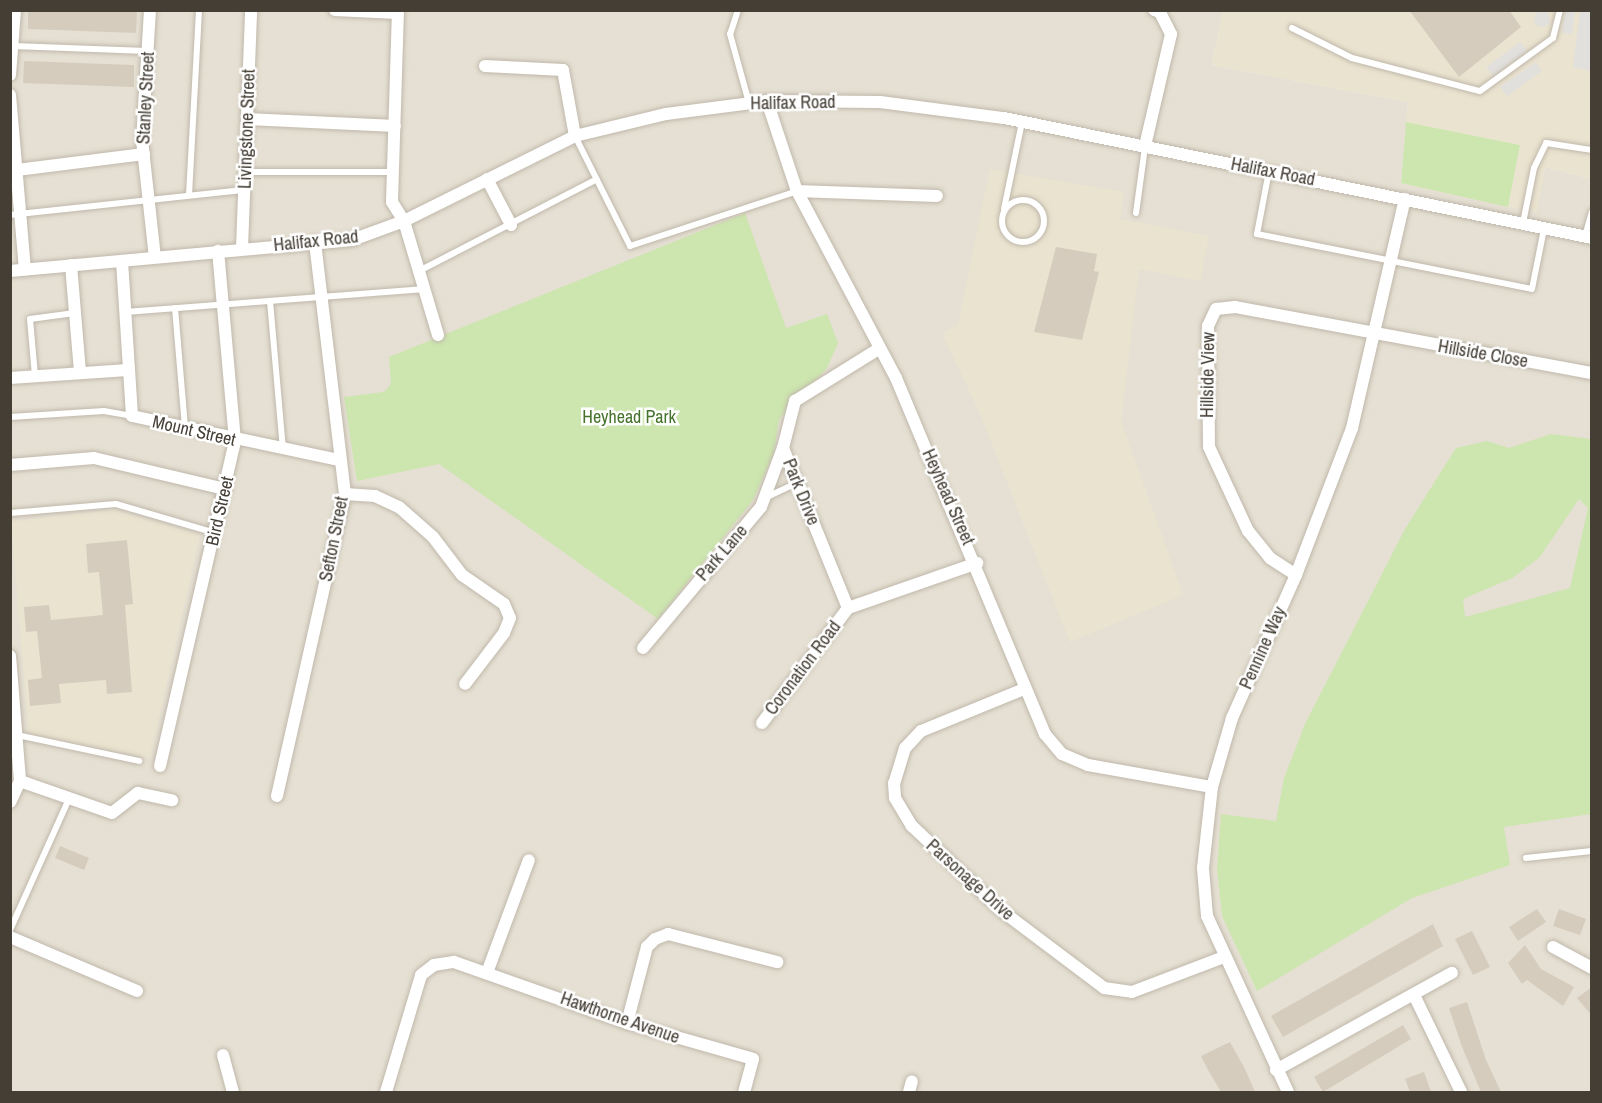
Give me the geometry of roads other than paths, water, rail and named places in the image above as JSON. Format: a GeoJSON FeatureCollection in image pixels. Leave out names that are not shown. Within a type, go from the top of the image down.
{"type":"FeatureCollection","features":[{"type":"Feature","properties":{"kind":"street"},"geometry":{"type":"LineString","coordinates":[[10,75],[15,10]]}},
{"type":"Feature","properties":{"kind":"street","name":"Stanley Street"},"geometry":{"type":"LineString","coordinates":[[150,10],[144,154],[154,257]]}},
{"type":"Feature","properties":{"kind":"street","name":"Livingstone Street"},"geometry":{"type":"LineString","coordinates":[[242,248],[251,10]]}},
{"type":"Feature","properties":{"kind":"street"},"geometry":{"type":"LineString","coordinates":[[335,10],[398,12],[392,202],[404,221],[422,289],[438,335]]}},
{"type":"Feature","properties":{"kind":"street"},"geometry":{"type":"LineString","coordinates":[[1145,146],[1171,34],[1160,12],[1154,10]]}},
{"type":"Feature","properties":{"kind":"street"},"geometry":{"type":"LineString","coordinates":[[484,66],[563,70],[575,136]]}},
{"type":"Feature","properties":{"kind":"street"},"geometry":{"type":"LineString","coordinates":[[10,95],[15,214],[25,270]]}},
{"type":"Feature","properties":{"kind":"street","name":"Halifax Road"},"geometry":{"type":"LineString","coordinates":[[10,271],[315,243],[372,235],[575,136],[666,114],[767,101],[880,102],[1022,122],[1588,237]]}},
{"type":"Feature","properties":{"kind":"street","name":"Heyhead Street"},"geometry":{"type":"LineString","coordinates":[[767,101],[797,190],[880,348],[977,563],[1024,689],[1045,734],[1062,754],[1088,765],[1212,788]]}},
{"type":"Feature","properties":{"kind":"street"},"geometry":{"type":"LineString","coordinates":[[248,119],[395,126]]}},
{"type":"Feature","properties":{"kind":"street"},"geometry":{"type":"LineString","coordinates":[[14,170],[144,154]]}},
{"type":"Feature","properties":{"kind":"street"},"geometry":{"type":"LineString","coordinates":[[488,179],[511,225]]}},
{"type":"Feature","properties":{"kind":"street"},"geometry":{"type":"LineString","coordinates":[[797,190],[937,196]]}},
{"type":"Feature","properties":{"kind":"street","name":"Pennine Way"},"geometry":{"type":"LineString","coordinates":[[1288,1092],[1207,916],[1203,868],[1212,788],[1232,718],[1296,574],[1352,428],[1405,199]]}},
{"type":"Feature","properties":{"kind":"street","name":"Sefton Street"},"geometry":{"type":"LineString","coordinates":[[277,796],[345,494],[339,460],[315,243]]}},
{"type":"Feature","properties":{"kind":"street","name":"Bird Street"},"geometry":{"type":"LineString","coordinates":[[160,766],[216,533],[235,441],[218,251]]}},
{"type":"Feature","properties":{"kind":"street","name":"Mount Street"},"geometry":{"type":"LineString","coordinates":[[122,261],[132,416],[235,441],[339,460]]}},
{"type":"Feature","properties":{"kind":"street"},"geometry":{"type":"LineString","coordinates":[[71,265],[80,373]]}},
{"type":"Feature","properties":{"kind":"street","name":"Hillside View"},"geometry":{"type":"LineString","coordinates":[[1296,574],[1270,558],[1248,531],[1209,447],[1208,326],[1216,309],[1235,307],[1375,334]]}},
{"type":"Feature","properties":{"kind":"street","name":"Hillside Close"},"geometry":{"type":"LineString","coordinates":[[1375,334],[1592,373]]}},
{"type":"Feature","properties":{"kind":"street","name":"Park Drive"},"geometry":{"type":"LineString","coordinates":[[848,608],[783,448],[795,401],[880,348]]}},
{"type":"Feature","properties":{"kind":"street"},"geometry":{"type":"LineString","coordinates":[[10,378],[128,370]]}},
{"type":"Feature","properties":{"kind":"street","name":"Park Lane"},"geometry":{"type":"LineString","coordinates":[[643,648],[769,496],[783,448]]}},
{"type":"Feature","properties":{"kind":"street"},"geometry":{"type":"LineString","coordinates":[[10,465],[94,458],[225,489]]}},
{"type":"Feature","properties":{"kind":"street"},"geometry":{"type":"LineString","coordinates":[[345,494],[375,496],[399,507],[441,545],[462,575],[504,604],[510,618],[504,633],[465,684]]}},
{"type":"Feature","properties":{"kind":"street","name":"Coronation Road"},"geometry":{"type":"LineString","coordinates":[[762,723],[848,608],[977,563]]}},
{"type":"Feature","properties":{"kind":"street"},"geometry":{"type":"LineString","coordinates":[[10,656],[20,781],[10,802]]}},
{"type":"Feature","properties":{"kind":"street","name":"Parsonage Drive"},"geometry":{"type":"LineString","coordinates":[[1024,689],[921,731],[905,748],[894,783],[895,798],[912,826],[1002,911],[1104,988],[1132,992],[1224,957]]}},
{"type":"Feature","properties":{"kind":"street"},"geometry":{"type":"LineString","coordinates":[[20,781],[112,813],[138,793],[172,800]]}},
{"type":"Feature","properties":{"kind":"street"},"geometry":{"type":"LineString","coordinates":[[488,970],[529,860]]}},
{"type":"Feature","properties":{"kind":"street"},"geometry":{"type":"LineString","coordinates":[[627,1023],[647,947],[655,939],[668,934],[777,962]]}},
{"type":"Feature","properties":{"kind":"street"},"geometry":{"type":"LineString","coordinates":[[10,937],[137,990]]}},
{"type":"Feature","properties":{"kind":"street"},"geometry":{"type":"LineString","coordinates":[[1553,947],[1592,968]]}},
{"type":"Feature","properties":{"kind":"street","name":"Hawthorne Avenue"},"geometry":{"type":"LineString","coordinates":[[386,1092],[421,975],[434,964],[454,962],[488,970],[627,1023],[753,1059],[744,1092]]}},
{"type":"Feature","properties":{"kind":"street"},"geometry":{"type":"LineString","coordinates":[[1276,1070],[1452,973]]}},
{"type":"Feature","properties":{"kind":"street"},"geometry":{"type":"LineString","coordinates":[[1414,995],[1461,1092]]}},
{"type":"Feature","properties":{"kind":"street"},"geometry":{"type":"LineString","coordinates":[[223,1055],[232,1092]]}},
{"type":"Feature","properties":{"kind":"lane"},"geometry":{"type":"LineString","coordinates":[[189,195],[198,10]]}},
{"type":"Feature","properties":{"kind":"lane"},"geometry":{"type":"LineString","coordinates":[[738,10],[730,34],[749,104]]}},
{"type":"Feature","properties":{"kind":"lane"},"geometry":{"type":"LineString","coordinates":[[1292,28],[1352,58],[1480,91],[1553,38],[1560,10]]}},
{"type":"Feature","properties":{"kind":"lane"},"geometry":{"type":"LineString","coordinates":[[13,46],[148,51]]}},
{"type":"Feature","properties":{"kind":"lane"},"geometry":{"type":"LineString","coordinates":[[1003,212],[1011,203],[1028,201],[1042,211],[1044,223],[1030,242],[1017,242],[1001,225],[1003,212],[1022,122]]}},
{"type":"Feature","properties":{"kind":"lane"},"geometry":{"type":"LineString","coordinates":[[575,136],[630,246],[797,190]]}},
{"type":"Feature","properties":{"kind":"lane"},"geometry":{"type":"LineString","coordinates":[[1523,224],[1534,168],[1546,143],[1592,150]]}},
{"type":"Feature","properties":{"kind":"lane"},"geometry":{"type":"LineString","coordinates":[[1136,213],[1145,146]]}},
{"type":"Feature","properties":{"kind":"lane"},"geometry":{"type":"LineString","coordinates":[[1269,171],[1257,234],[1532,289],[1544,229]]}},
{"type":"Feature","properties":{"kind":"lane"},"geometry":{"type":"LineString","coordinates":[[246,172],[393,172]]}},
{"type":"Feature","properties":{"kind":"lane"},"geometry":{"type":"LineString","coordinates":[[417,272],[597,179]]}},
{"type":"Feature","properties":{"kind":"lane"},"geometry":{"type":"LineString","coordinates":[[15,214],[148,198],[245,190]]}},
{"type":"Feature","properties":{"kind":"lane"},"geometry":{"type":"LineString","coordinates":[[1588,237],[1592,212]]}},
{"type":"Feature","properties":{"kind":"lane"},"geometry":{"type":"LineString","coordinates":[[125,312],[422,289]]}},
{"type":"Feature","properties":{"kind":"lane"},"geometry":{"type":"LineString","coordinates":[[270,301],[283,450]]}},
{"type":"Feature","properties":{"kind":"lane"},"geometry":{"type":"LineString","coordinates":[[175,308],[185,429]]}},
{"type":"Feature","properties":{"kind":"lane"},"geometry":{"type":"LineString","coordinates":[[35,376],[30,319],[75,313]]}},
{"type":"Feature","properties":{"kind":"lane"},"geometry":{"type":"LineString","coordinates":[[10,417],[104,411],[132,416]]}},
{"type":"Feature","properties":{"kind":"lane"},"geometry":{"type":"LineString","coordinates":[[769,496],[797,483]]}},
{"type":"Feature","properties":{"kind":"lane"},"geometry":{"type":"LineString","coordinates":[[10,513],[116,504],[216,533]]}},
{"type":"Feature","properties":{"kind":"lane"},"geometry":{"type":"LineString","coordinates":[[17,735],[139,761]]}},
{"type":"Feature","properties":{"kind":"lane"},"geometry":{"type":"LineString","coordinates":[[10,930],[69,799]]}},
{"type":"Feature","properties":{"kind":"lane"},"geometry":{"type":"LineString","coordinates":[[1526,858],[1592,851]]}},
{"type":"Feature","properties":{"kind":"park label","name":"Heyhead Park"},"geometry":{"type":"Point","coordinates":[629,417]}}]}
